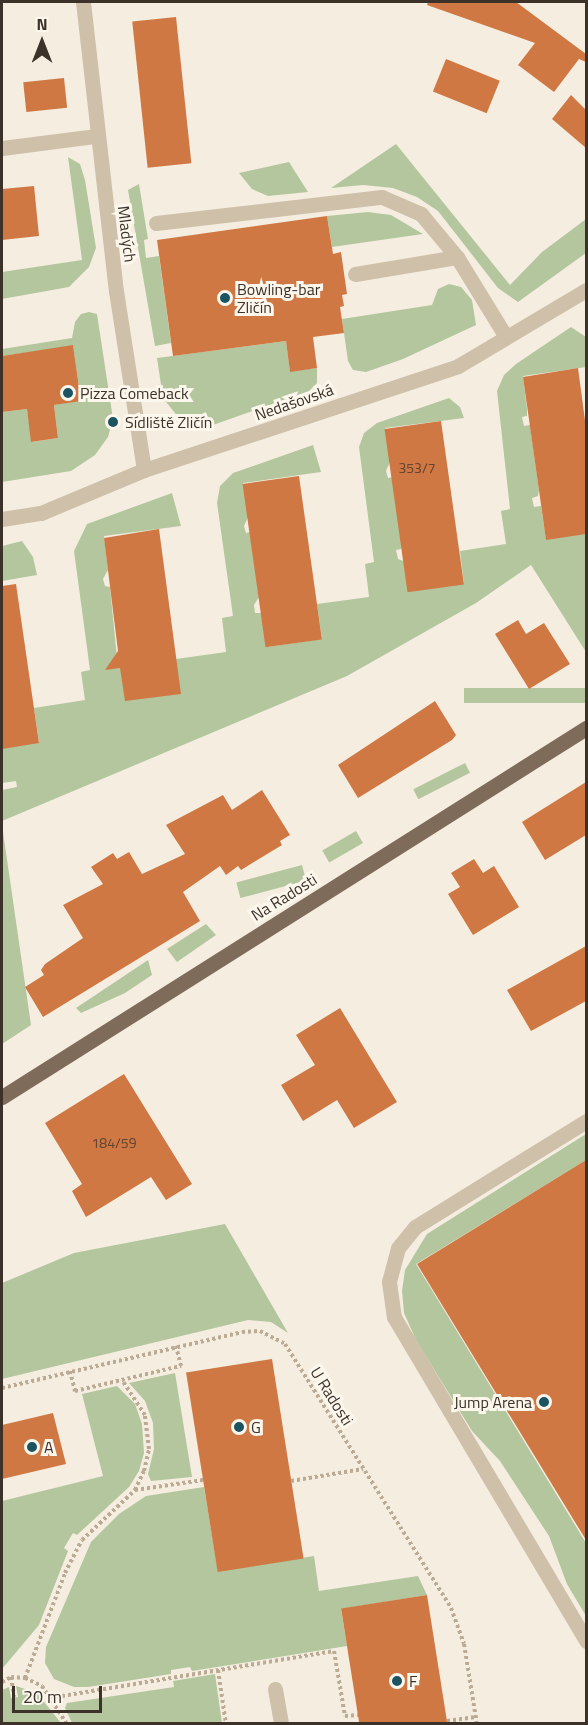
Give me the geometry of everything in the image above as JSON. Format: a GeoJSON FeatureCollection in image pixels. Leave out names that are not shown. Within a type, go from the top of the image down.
{"type":"FeatureCollection","features":[{"type":"Feature","properties":{"kind":"main road","name":"Na Radosti"},"geometry":{"type":"LineString","coordinates":[[2,1097],[586,728]]}},
{"type":"Feature","properties":{"kind":"street","name":"Mladých"},"geometry":{"type":"LineString","coordinates":[[83,2],[96,136],[144,470]]}},
{"type":"Feature","properties":{"kind":"street"},"geometry":{"type":"LineString","coordinates":[[2,148],[96,136]]}},
{"type":"Feature","properties":{"kind":"street"},"geometry":{"type":"LineString","coordinates":[[156,223],[382,197],[421,214],[457,257],[506,337]]}},
{"type":"Feature","properties":{"kind":"street"},"geometry":{"type":"LineString","coordinates":[[355,274],[457,257]]}},
{"type":"Feature","properties":{"kind":"street","name":"Nedašovská"},"geometry":{"type":"LineString","coordinates":[[2,519],[41,513],[144,470],[458,366],[586,290]]}},
{"type":"Feature","properties":{"kind":"street"},"geometry":{"type":"LineString","coordinates":[[586,1121],[415,1227],[398,1248],[389,1282],[394,1317],[586,1641]]}},
{"type":"Feature","properties":{"kind":"street"},"geometry":{"type":"LineString","coordinates":[[275,1689],[281,1724]]}},
{"type":"Feature","properties":{"kind":"path","name":"U Radosti"},"geometry":{"type":"LineString","coordinates":[[2,1388],[176,1346],[260,1331],[285,1344],[451,1608],[464,1644],[477,1724]]}},
{"type":"Feature","properties":{"kind":"path"},"geometry":{"type":"LineString","coordinates":[[70,1371],[75,1391],[122,1380],[181,1366],[176,1346]]}},
{"type":"Feature","properties":{"kind":"path"},"geometry":{"type":"LineString","coordinates":[[26,1678],[65,1573],[82,1540],[135,1490],[149,1449],[145,1415],[122,1380]]}},
{"type":"Feature","properties":{"kind":"path"},"geometry":{"type":"LineString","coordinates":[[291,1481],[363,1468]]}},
{"type":"Feature","properties":{"kind":"path"},"geometry":{"type":"LineString","coordinates":[[135,1490],[203,1480]]}},
{"type":"Feature","properties":{"kind":"path"},"geometry":{"type":"LineString","coordinates":[[50,1698],[334,1651],[345,1716],[358,1715]]}},
{"type":"Feature","properties":{"kind":"path"},"geometry":{"type":"LineString","coordinates":[[218,1670],[226,1724]]}},
{"type":"Feature","properties":{"kind":"path"},"geometry":{"type":"LineString","coordinates":[[11,1677],[15,1697]]}},
{"type":"Feature","properties":{"kind":"path"},"geometry":{"type":"LineString","coordinates":[[2,1683],[11,1677],[26,1678],[42,1686],[67,1724]]}},
{"type":"Feature","properties":{"kind":"path"},"geometry":{"type":"LineString","coordinates":[[447,1721],[476,1717]]}},
{"type":"Feature","properties":{"kind":"green space"},"geometry":{"type":"Polygon","coordinates":[[[396,144],[510,285],[542,252],[586,219],[586,253],[518,302],[498,288],[438,211],[417,197],[393,188],[363,185],[331,188],[396,144]]]}},
{"type":"Feature","properties":{"kind":"green space"},"geometry":{"type":"Polygon","coordinates":[[[68,157],[80,164],[85,180],[96,248],[89,267],[69,287],[2,299],[2,272],[82,260],[68,157]]]}},
{"type":"Feature","properties":{"kind":"green space"},"geometry":{"type":"Polygon","coordinates":[[[289,162],[308,192],[268,196],[252,189],[239,173],[289,162]]]}},
{"type":"Feature","properties":{"kind":"green space"},"geometry":{"type":"Polygon","coordinates":[[[139,184],[148,239],[144,240],[146,258],[159,256],[171,343],[155,346],[128,190],[139,184]]]}},
{"type":"Feature","properties":{"kind":"green space"},"geometry":{"type":"Polygon","coordinates":[[[368,212],[391,215],[423,234],[332,247],[327,216],[368,212]]]}},
{"type":"Feature","properties":{"kind":"green space"},"geometry":{"type":"Polygon","coordinates":[[[449,284],[461,287],[472,300],[476,325],[403,359],[366,372],[353,370],[348,361],[342,319],[432,305],[438,289],[449,284]]]}},
{"type":"Feature","properties":{"kind":"green space"},"geometry":{"type":"Polygon","coordinates":[[[89,312],[97,314],[113,419],[108,437],[95,455],[71,471],[2,482],[2,412],[27,409],[32,442],[58,438],[54,405],[81,400],[73,346],[2,356],[2,349],[72,338],[75,322],[81,314],[89,312]]]}},
{"type":"Feature","properties":{"kind":"green space"},"geometry":{"type":"Polygon","coordinates":[[[571,327],[586,337],[586,367],[523,376],[527,416],[522,417],[524,426],[530,425],[539,490],[538,496],[532,498],[534,507],[541,506],[546,539],[586,533],[586,652],[531,565],[476,603],[347,676],[2,821],[2,790],[17,787],[16,781],[2,783],[2,747],[39,742],[34,708],[85,700],[81,672],[90,670],[74,551],[87,524],[172,493],[181,526],[104,536],[108,570],[103,579],[105,586],[110,587],[117,658],[176,659],[226,652],[222,618],[233,616],[217,503],[220,486],[233,473],[313,445],[321,472],[243,483],[248,517],[244,526],[246,533],[250,532],[259,597],[254,605],[255,613],[262,613],[267,647],[322,639],[317,604],[369,597],[365,564],[374,562],[359,447],[364,433],[377,423],[449,398],[460,407],[464,418],[385,428],[390,462],[386,471],[388,478],[393,477],[402,542],[401,549],[396,550],[398,559],[464,584],[460,551],[506,544],[501,511],[510,509],[497,391],[504,375],[516,364],[571,327]]]}},
{"type":"Feature","properties":{"kind":"green space"},"geometry":{"type":"Polygon","coordinates":[[[286,341],[290,371],[317,368],[317,383],[309,391],[213,425],[197,425],[179,418],[163,398],[157,358],[286,341]]]}},
{"type":"Feature","properties":{"kind":"green space"},"geometry":{"type":"Polygon","coordinates":[[[22,541],[33,557],[37,575],[2,581],[2,546],[22,541]]]}},
{"type":"Feature","properties":{"kind":"green space"},"geometry":{"type":"Polygon","coordinates":[[[464,688],[586,688],[586,703],[464,703],[464,688]]]}},
{"type":"Feature","properties":{"kind":"green space"},"geometry":{"type":"Polygon","coordinates":[[[465,763],[470,773],[418,799],[413,789],[465,763]]]}},
{"type":"Feature","properties":{"kind":"green space"},"geometry":{"type":"Polygon","coordinates":[[[2,825],[31,1025],[2,1044],[2,825]]]}},
{"type":"Feature","properties":{"kind":"green space"},"geometry":{"type":"Polygon","coordinates":[[[356,831],[363,843],[329,863],[322,850],[356,831]]]}},
{"type":"Feature","properties":{"kind":"green space"},"geometry":{"type":"Polygon","coordinates":[[[302,865],[306,880],[240,898],[236,883],[302,865]]]}},
{"type":"Feature","properties":{"kind":"green space"},"geometry":{"type":"Polygon","coordinates":[[[206,924],[216,935],[177,962],[167,949],[206,924]]]}},
{"type":"Feature","properties":{"kind":"green space"},"geometry":{"type":"Polygon","coordinates":[[[148,960],[152,975],[125,993],[81,1013],[76,1008],[148,960]]]}},
{"type":"Feature","properties":{"kind":"green space"},"geometry":{"type":"Polygon","coordinates":[[[586,1134],[586,1160],[416,1264],[586,1543],[586,1616],[567,1584],[549,1536],[500,1461],[472,1431],[416,1340],[404,1313],[402,1291],[405,1270],[427,1234],[586,1134]]]}},
{"type":"Feature","properties":{"kind":"green space"},"geometry":{"type":"Polygon","coordinates":[[[225,1224],[288,1333],[271,1322],[248,1320],[2,1379],[2,1283],[74,1253],[225,1224]]]}},
{"type":"Feature","properties":{"kind":"green space"},"geometry":{"type":"Polygon","coordinates":[[[175,1373],[192,1477],[151,1481],[148,1474],[154,1449],[153,1423],[145,1401],[129,1383],[175,1373]]]}},
{"type":"Feature","properties":{"kind":"green space"},"geometry":{"type":"Polygon","coordinates":[[[117,1386],[135,1404],[142,1424],[144,1453],[139,1471],[129,1487],[77,1535],[73,1533],[64,1548],[68,1551],[39,1625],[2,1669],[2,1501],[103,1476],[82,1394],[117,1386]]]}},
{"type":"Feature","properties":{"kind":"green space"},"geometry":{"type":"Polygon","coordinates":[[[204,1487],[218,1571],[314,1556],[319,1591],[418,1576],[427,1595],[341,1609],[347,1646],[192,1671],[190,1667],[171,1670],[171,1674],[88,1687],[74,1687],[54,1679],[45,1663],[46,1647],[91,1542],[119,1514],[146,1496],[204,1487]]]}},
{"type":"Feature","properties":{"kind":"green space"},"geometry":{"type":"Polygon","coordinates":[[[215,1674],[222,1723],[72,1723],[65,1708],[67,1703],[174,1687],[173,1681],[215,1674]]]}},
{"type":"Feature","properties":{"kind":"green space"},"geometry":{"type":"Polygon","coordinates":[[[16,1686],[37,1693],[61,1723],[2,1723],[2,1690],[9,1687],[11,1698],[18,1697],[16,1686]]]}},
{"type":"Feature","properties":{"kind":"building"},"geometry":{"type":"Polygon","coordinates":[[[428,2],[516,2],[586,54],[586,62],[579,59],[554,92],[518,65],[535,43],[427,5],[428,2]]]}},
{"type":"Feature","properties":{"kind":"building"},"geometry":{"type":"Polygon","coordinates":[[[176,17],[191,163],[148,168],[132,22],[176,17]]]}},
{"type":"Feature","properties":{"kind":"building"},"geometry":{"type":"Polygon","coordinates":[[[446,59],[500,81],[487,113],[433,91],[446,59]]]}},
{"type":"Feature","properties":{"kind":"building"},"geometry":{"type":"Polygon","coordinates":[[[64,78],[67,108],[26,112],[23,82],[64,78]]]}},
{"type":"Feature","properties":{"kind":"building"},"geometry":{"type":"Polygon","coordinates":[[[571,95],[586,110],[586,148],[552,119],[571,95]]]}},
{"type":"Feature","properties":{"kind":"building"},"geometry":{"type":"Polygon","coordinates":[[[34,186],[39,236],[2,240],[2,189],[34,186]]]}},
{"type":"Feature","properties":{"kind":"building"},"geometry":{"type":"Polygon","coordinates":[[[327,216],[333,254],[341,252],[347,294],[342,295],[344,306],[340,307],[344,333],[313,337],[317,368],[290,372],[286,341],[173,356],[157,240],[327,216]]]}},
{"type":"Feature","properties":{"kind":"building"},"geometry":{"type":"Polygon","coordinates":[[[73,345],[81,401],[54,405],[58,438],[31,442],[27,409],[2,412],[2,356],[73,345]]]}},
{"type":"Feature","properties":{"kind":"building"},"geometry":{"type":"Polygon","coordinates":[[[578,368],[586,428],[586,534],[546,540],[523,377],[578,368]]]}},
{"type":"Feature","properties":{"kind":"building"},"geometry":{"type":"Polygon","coordinates":[[[441,421],[464,584],[408,592],[385,429],[441,421]]]}},
{"type":"Feature","properties":{"kind":"building"},"geometry":{"type":"Polygon","coordinates":[[[299,476],[322,639],[266,647],[243,484],[299,476]]]}},
{"type":"Feature","properties":{"kind":"building"},"geometry":{"type":"Polygon","coordinates":[[[159,529],[181,694],[125,701],[120,668],[105,670],[118,651],[104,538],[159,529]]]}},
{"type":"Feature","properties":{"kind":"building"},"geometry":{"type":"Polygon","coordinates":[[[16,584],[39,743],[2,749],[2,586],[16,584]]]}},
{"type":"Feature","properties":{"kind":"building"},"geometry":{"type":"Polygon","coordinates":[[[518,620],[526,634],[544,623],[570,664],[529,689],[495,634],[518,620]]]}},
{"type":"Feature","properties":{"kind":"building"},"geometry":{"type":"Polygon","coordinates":[[[435,701],[456,735],[452,740],[358,798],[338,765],[435,701]]]}},
{"type":"Feature","properties":{"kind":"building"},"geometry":{"type":"Polygon","coordinates":[[[586,782],[586,835],[545,860],[522,822],[586,782]]]}},
{"type":"Feature","properties":{"kind":"building"},"geometry":{"type":"Polygon","coordinates":[[[262,790],[290,835],[280,841],[282,845],[241,870],[238,866],[226,875],[220,866],[183,892],[200,921],[43,1017],[25,987],[44,975],[41,970],[45,964],[83,938],[63,905],[103,884],[91,867],[113,853],[117,859],[129,852],[142,874],[185,854],[166,825],[223,795],[232,810],[262,790]]]}},
{"type":"Feature","properties":{"kind":"building"},"geometry":{"type":"Polygon","coordinates":[[[474,859],[483,873],[494,866],[519,907],[473,935],[448,894],[460,887],[451,873],[474,859]]]}},
{"type":"Feature","properties":{"kind":"building"},"geometry":{"type":"Polygon","coordinates":[[[586,946],[586,1001],[531,1031],[507,990],[586,946]]]}},
{"type":"Feature","properties":{"kind":"building"},"geometry":{"type":"Polygon","coordinates":[[[340,1008],[397,1102],[354,1128],[337,1100],[303,1121],[281,1085],[315,1065],[296,1035],[340,1008]]]}},
{"type":"Feature","properties":{"kind":"building"},"geometry":{"type":"Polygon","coordinates":[[[124,1074],[192,1184],[166,1200],[151,1177],[86,1217],[72,1191],[82,1184],[45,1123],[124,1074]]]}},
{"type":"Feature","properties":{"kind":"building","name":"Jump Arena"},"geometry":{"type":"Polygon","coordinates":[[[586,1160],[586,1540],[417,1264],[586,1160]]]}},
{"type":"Feature","properties":{"kind":"building","name":"G"},"geometry":{"type":"Polygon","coordinates":[[[272,1359],[304,1559],[218,1572],[186,1373],[272,1359]]]}},
{"type":"Feature","properties":{"kind":"building","name":"A"},"geometry":{"type":"Polygon","coordinates":[[[53,1413],[66,1464],[2,1479],[2,1425],[53,1413]]]}},
{"type":"Feature","properties":{"kind":"building","name":"F"},"geometry":{"type":"Polygon","coordinates":[[[427,1595],[447,1724],[359,1724],[341,1609],[427,1595]]]}},
{"type":"Feature","properties":{"kind":"place","name":"Bowling-bar Zličín"},"geometry":{"type":"Point","coordinates":[225,298]}},
{"type":"Feature","properties":{"kind":"place","name":"Pizza Comeback"},"geometry":{"type":"Point","coordinates":[68,393]}},
{"type":"Feature","properties":{"kind":"place","name":"Sídliště Zličín"},"geometry":{"type":"Point","coordinates":[113,422]}},
{"type":"Feature","properties":{"kind":"place","name":"Jump Arena"},"geometry":{"type":"Point","coordinates":[544,1402]}},
{"type":"Feature","properties":{"kind":"place","name":"G"},"geometry":{"type":"Point","coordinates":[239,1427]}},
{"type":"Feature","properties":{"kind":"place","name":"A"},"geometry":{"type":"Point","coordinates":[32,1447]}},
{"type":"Feature","properties":{"kind":"place","name":"F"},"geometry":{"type":"Point","coordinates":[397,1681]}}]}
